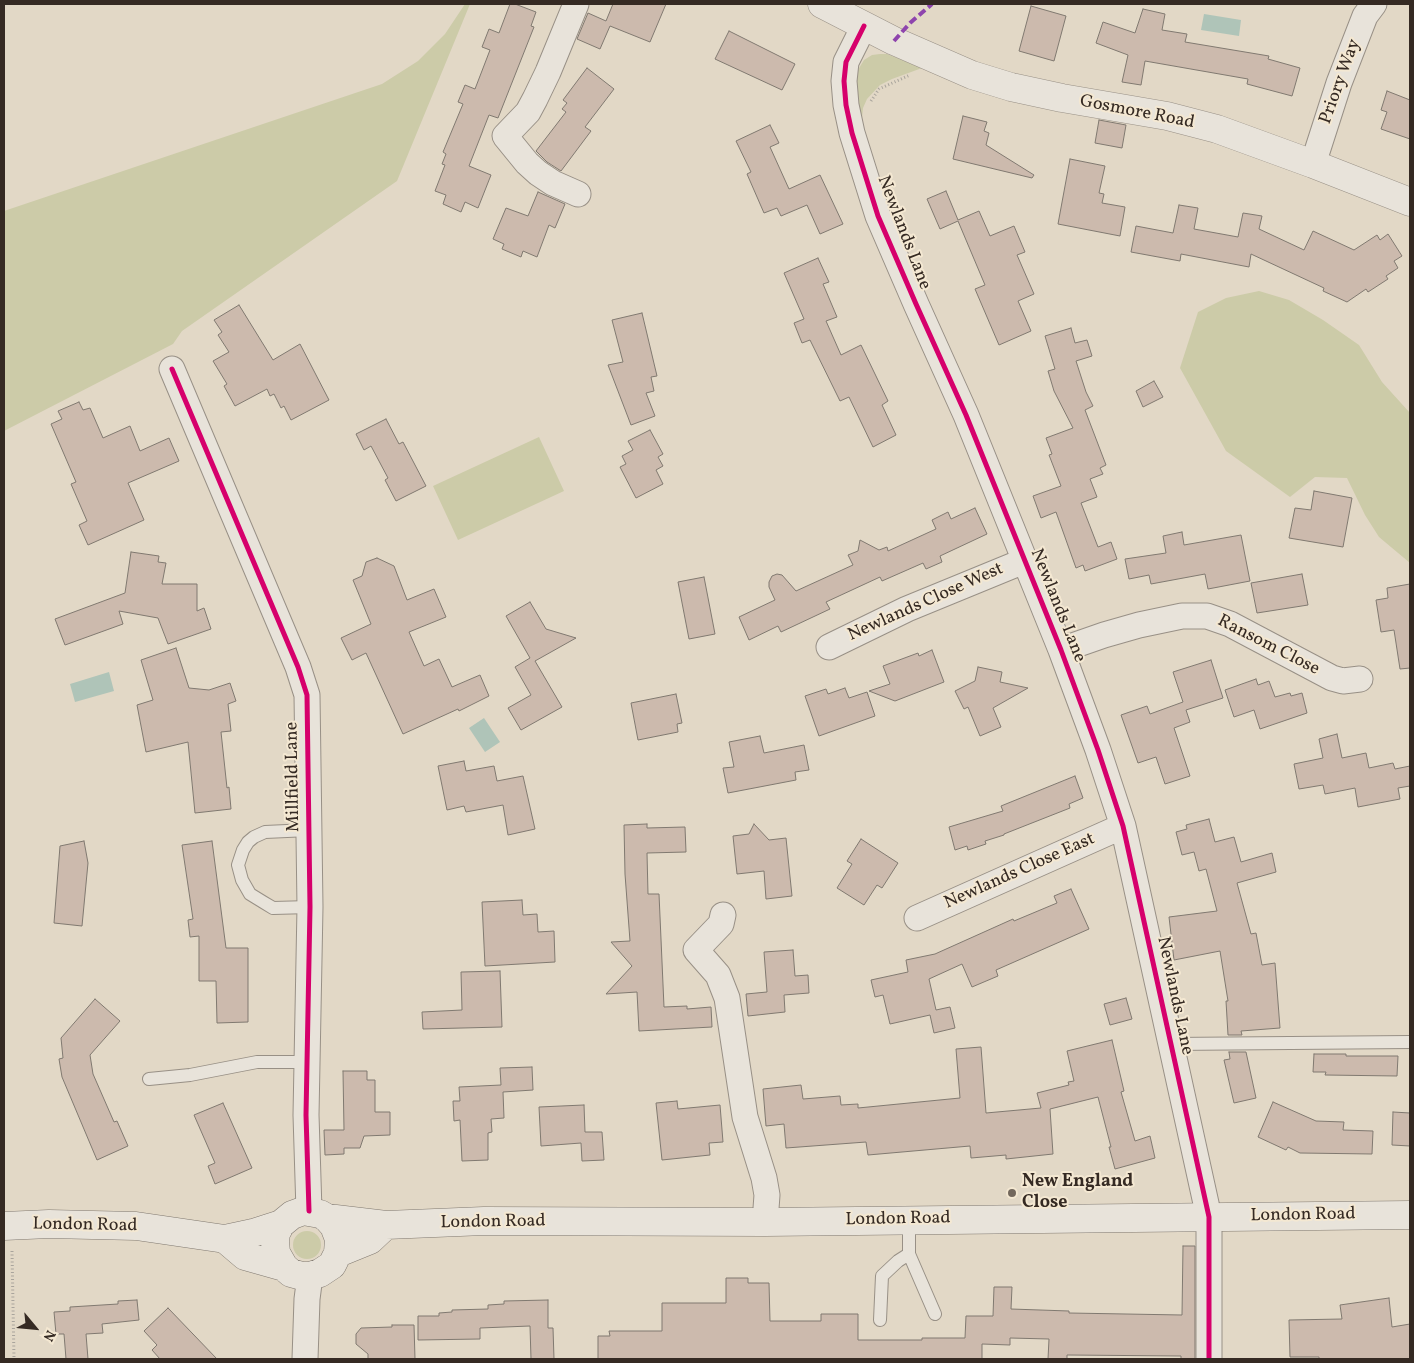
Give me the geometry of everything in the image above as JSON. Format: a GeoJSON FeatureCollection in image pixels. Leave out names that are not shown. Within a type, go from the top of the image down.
{"type":"FeatureCollection","features":[{"type":"Feature","properties":{"kind":"main road","name":"Gosmore Road"},"geometry":{"type":"LineString","coordinates":[[822,4],[941,63],[972,75],[1011,87],[1167,116],[1217,130],[1410,202]]}},
{"type":"Feature","properties":{"kind":"main road","name":"London Road"},"geometry":{"type":"LineString","coordinates":[[8,1226],[136,1226],[226,1239],[281,1224],[292,1215],[318,1214],[386,1226],[484,1221],[765,1222],[1410,1215]]}},
{"type":"Feature","properties":{"kind":"main road"},"geometry":{"type":"LineString","coordinates":[[226,1239],[245,1256],[284,1267],[302,1276],[320,1274],[332,1265],[338,1253],[339,1240],[334,1226],[318,1214]]}},
{"type":"Feature","properties":{"kind":"main road"},"geometry":{"type":"LineString","coordinates":[[281,1224],[274,1241],[276,1253],[284,1267]]}},
{"type":"Feature","properties":{"kind":"main road"},"geometry":{"type":"LineString","coordinates":[[338,1253],[370,1240],[386,1226]]}},
{"type":"Feature","properties":{"kind":"street"},"geometry":{"type":"LineString","coordinates":[[576,4],[535,99],[528,112],[505,136],[527,163],[538,173],[553,183],[578,194]]}},
{"type":"Feature","properties":{"kind":"street","name":"Priory Way"},"geometry":{"type":"LineString","coordinates":[[1312,164],[1365,16],[1374,4]]}},
{"type":"Feature","properties":{"kind":"street","name":"Newlands Lane"},"geometry":{"type":"LineString","coordinates":[[864,26],[846,62],[844,81],[846,105],[852,133],[878,216],[966,415],[1061,650],[1098,750],[1123,826],[1209,1217],[1208,1359]]}},
{"type":"Feature","properties":{"kind":"street","name":"Millfield Lane"},"geometry":{"type":"LineString","coordinates":[[172,369],[298,668],[307,695],[310,907],[306,1115],[318,1214]]}},
{"type":"Feature","properties":{"kind":"street","name":"Newlands Close West"},"geometry":{"type":"LineString","coordinates":[[829,647],[907,609],[1024,561]]}},
{"type":"Feature","properties":{"kind":"street","name":"Ransom Close"},"geometry":{"type":"LineString","coordinates":[[1061,650],[1139,625],[1182,616],[1206,616],[1230,624],[1332,678],[1343,681],[1360,679]]}},
{"type":"Feature","properties":{"kind":"street","name":"Newlands Close East"},"geometry":{"type":"LineString","coordinates":[[917,918],[1123,826]]}},
{"type":"Feature","properties":{"kind":"street"},"geometry":{"type":"LineString","coordinates":[[722,915],[721,924],[696,950],[718,975],[727,998],[745,1117],[764,1178],[767,1195],[765,1222]]}},
{"type":"Feature","properties":{"kind":"street"},"geometry":{"type":"LineString","coordinates":[[305,1359],[307,1298],[310,1276]]}},
{"type":"Feature","properties":{"kind":"lane"},"geometry":{"type":"LineString","coordinates":[[309,830],[264,832],[248,842],[238,865],[242,880],[250,894],[273,908],[310,907]]}},
{"type":"Feature","properties":{"kind":"lane"},"geometry":{"type":"LineString","coordinates":[[1171,1044],[1410,1042]]}},
{"type":"Feature","properties":{"kind":"lane"},"geometry":{"type":"LineString","coordinates":[[149,1079],[190,1075],[257,1062],[306,1062]]}},
{"type":"Feature","properties":{"kind":"lane"},"geometry":{"type":"LineString","coordinates":[[908,1220],[908,1254],[935,1314]]}},
{"type":"Feature","properties":{"kind":"lane"},"geometry":{"type":"LineString","coordinates":[[880,1320],[882,1276],[908,1254]]}},
{"type":"Feature","properties":{"kind":"path"},"geometry":{"type":"LineString","coordinates":[[8,1226],[14,1359]]}},
{"type":"Feature","properties":{"kind":"green space"},"geometry":{"type":"Polygon","coordinates":[[[465,4],[470,4],[397,181],[182,331],[173,344],[4,431],[4,211],[382,84],[418,61],[445,34],[465,4]]]}},
{"type":"Feature","properties":{"kind":"green space"},"geometry":{"type":"Polygon","coordinates":[[[887,54],[922,68],[880,85],[867,99],[863,108],[862,118],[857,121],[856,73],[864,60],[872,55],[887,54]]]}},
{"type":"Feature","properties":{"kind":"green space"},"geometry":{"type":"Polygon","coordinates":[[[1259,291],[1289,300],[1323,320],[1359,345],[1382,382],[1410,413],[1410,563],[1379,537],[1365,515],[1347,478],[1315,477],[1290,497],[1226,451],[1180,368],[1198,312],[1226,298],[1259,291]]]}},
{"type":"Feature","properties":{"kind":"green space"},"geometry":{"type":"Polygon","coordinates":[[[539,437],[564,491],[458,540],[433,486],[539,437]]]}},
{"type":"Feature","properties":{"kind":"green space"},"geometry":{"type":"Polygon","coordinates":[[[307,1231],[317,1235],[321,1245],[317,1255],[307,1259],[297,1255],[293,1245],[297,1235],[307,1231]]]}},
{"type":"Feature","properties":{"kind":"shaded area"},"geometry":{"type":"Polygon","coordinates":[[[1204,14],[1241,20],[1239,36],[1201,30],[1204,14]]]}},
{"type":"Feature","properties":{"kind":"shaded area"},"geometry":{"type":"Polygon","coordinates":[[[109,672],[114,691],[75,702],[70,684],[109,672]]]}},
{"type":"Feature","properties":{"kind":"shaded area"},"geometry":{"type":"Polygon","coordinates":[[[484,718],[500,742],[485,752],[469,728],[484,718]]]}},
{"type":"Feature","properties":{"kind":"building"},"geometry":{"type":"Polygon","coordinates":[[[510,4],[536,12],[531,26],[534,27],[498,118],[489,115],[469,166],[491,175],[478,208],[465,202],[461,212],[443,204],[446,195],[435,191],[445,165],[442,164],[446,154],[443,152],[463,104],[458,102],[465,85],[475,89],[490,50],[482,47],[489,29],[499,33],[510,4]]]}},
{"type":"Feature","properties":{"kind":"building"},"geometry":{"type":"Polygon","coordinates":[[[613,4],[666,4],[650,42],[610,26],[600,49],[577,39],[588,13],[606,21],[613,4]]]}},
{"type":"Feature","properties":{"kind":"building"},"geometry":{"type":"Polygon","coordinates":[[[1031,6],[1066,16],[1054,61],[1019,51],[1031,6]]]}},
{"type":"Feature","properties":{"kind":"building"},"geometry":{"type":"Polygon","coordinates":[[[1143,9],[1165,14],[1162,30],[1187,34],[1185,42],[1269,56],[1268,59],[1300,68],[1292,96],[1247,84],[1248,79],[1145,61],[1141,85],[1122,82],[1128,55],[1096,43],[1103,22],[1135,33],[1143,9]]]}},
{"type":"Feature","properties":{"kind":"building"},"geometry":{"type":"Polygon","coordinates":[[[729,31],[795,64],[782,90],[715,59],[729,31]]]}},
{"type":"Feature","properties":{"kind":"building"},"geometry":{"type":"Polygon","coordinates":[[[587,68],[614,89],[585,127],[591,131],[561,171],[547,162],[536,151],[566,112],[562,109],[567,103],[563,100],[587,68]]]}},
{"type":"Feature","properties":{"kind":"building"},"geometry":{"type":"Polygon","coordinates":[[[1387,91],[1410,100],[1410,139],[1381,129],[1387,112],[1381,110],[1387,91]]]}},
{"type":"Feature","properties":{"kind":"building"},"geometry":{"type":"Polygon","coordinates":[[[963,116],[987,122],[984,131],[989,133],[986,145],[1034,175],[1032,178],[953,159],[963,116]]]}},
{"type":"Feature","properties":{"kind":"building"},"geometry":{"type":"Polygon","coordinates":[[[1099,120],[1126,125],[1122,148],[1095,143],[1099,120]]]}},
{"type":"Feature","properties":{"kind":"building"},"geometry":{"type":"Polygon","coordinates":[[[770,125],[779,143],[770,147],[789,189],[820,175],[843,224],[820,234],[807,205],[781,216],[777,208],[764,213],[747,174],[751,172],[736,141],[770,125]]]}},
{"type":"Feature","properties":{"kind":"building"},"geometry":{"type":"Polygon","coordinates":[[[1070,159],[1105,166],[1099,193],[1104,194],[1102,203],[1125,207],[1120,236],[1058,224],[1070,159]]]}},
{"type":"Feature","properties":{"kind":"building"},"geometry":{"type":"Polygon","coordinates":[[[946,191],[958,220],[979,211],[990,236],[1014,226],[1025,252],[1017,255],[1034,294],[1018,301],[1031,331],[999,345],[975,289],[985,285],[958,221],[940,229],[927,199],[946,191]]]}},
{"type":"Feature","properties":{"kind":"building"},"geometry":{"type":"Polygon","coordinates":[[[538,192],[565,204],[555,228],[549,225],[537,257],[523,251],[521,257],[502,249],[504,244],[493,239],[506,208],[528,216],[538,192]]]}},
{"type":"Feature","properties":{"kind":"building"},"geometry":{"type":"Polygon","coordinates":[[[1179,205],[1198,208],[1194,229],[1238,237],[1243,213],[1262,216],[1259,229],[1304,250],[1313,231],[1354,250],[1377,235],[1380,240],[1388,234],[1402,256],[1394,261],[1398,268],[1386,276],[1388,279],[1368,292],[1366,289],[1347,302],[1323,291],[1324,288],[1251,254],[1249,267],[1181,254],[1180,261],[1131,252],[1136,226],[1173,233],[1179,205]]]}},
{"type":"Feature","properties":{"kind":"building"},"geometry":{"type":"Polygon","coordinates":[[[818,258],[829,282],[823,284],[837,317],[826,321],[841,355],[861,345],[888,401],[882,405],[896,435],[873,447],[849,397],[840,401],[810,340],[802,343],[794,323],[804,319],[784,273],[818,258]]]}},
{"type":"Feature","properties":{"kind":"building"},"geometry":{"type":"Polygon","coordinates":[[[239,305],[273,360],[300,344],[329,400],[291,420],[284,406],[281,408],[274,394],[270,396],[267,389],[235,406],[224,386],[227,384],[213,361],[229,352],[218,335],[222,332],[214,320],[239,305]]]}},
{"type":"Feature","properties":{"kind":"building"},"geometry":{"type":"Polygon","coordinates":[[[642,313],[657,376],[651,377],[654,391],[646,393],[655,416],[631,425],[608,365],[623,362],[612,320],[642,313]]]}},
{"type":"Feature","properties":{"kind":"building"},"geometry":{"type":"Polygon","coordinates":[[[1071,328],[1075,343],[1087,340],[1092,356],[1076,361],[1086,392],[1093,406],[1085,410],[1106,465],[1100,468],[1103,474],[1090,479],[1097,497],[1081,503],[1098,547],[1111,542],[1117,559],[1085,571],[1083,565],[1076,568],[1056,512],[1041,518],[1033,496],[1061,486],[1049,455],[1052,454],[1046,438],[1073,428],[1054,391],[1048,371],[1055,369],[1045,336],[1071,328]]]}},
{"type":"Feature","properties":{"kind":"building"},"geometry":{"type":"Polygon","coordinates":[[[1154,381],[1163,397],[1143,407],[1136,391],[1154,381]]]}},
{"type":"Feature","properties":{"kind":"building"},"geometry":{"type":"Polygon","coordinates":[[[79,402],[83,410],[90,408],[103,438],[130,426],[140,451],[169,438],[179,461],[128,483],[144,520],[88,545],[79,525],[87,521],[71,484],[76,482],[51,424],[62,419],[58,411],[79,402]]]}},
{"type":"Feature","properties":{"kind":"building"},"geometry":{"type":"Polygon","coordinates":[[[386,419],[399,444],[403,442],[426,486],[396,501],[385,480],[388,478],[371,446],[364,450],[356,434],[386,419]]]}},
{"type":"Feature","properties":{"kind":"building"},"geometry":{"type":"Polygon","coordinates":[[[650,430],[663,454],[658,457],[663,466],[656,470],[663,484],[636,498],[620,467],[626,464],[622,456],[633,450],[628,441],[650,430]]]}},
{"type":"Feature","properties":{"kind":"building"},"geometry":{"type":"Polygon","coordinates":[[[1314,491],[1352,498],[1343,547],[1289,538],[1295,508],[1311,510],[1314,491]]]}},
{"type":"Feature","properties":{"kind":"building"},"geometry":{"type":"Polygon","coordinates":[[[975,508],[987,534],[940,556],[942,562],[926,569],[923,563],[882,581],[880,577],[826,602],[830,609],[781,632],[778,626],[749,640],[739,617],[775,600],[769,587],[772,576],[782,575],[796,591],[853,565],[848,555],[858,551],[860,540],[879,550],[887,547],[888,551],[936,529],[932,520],[948,512],[951,519],[975,508]]]}},
{"type":"Feature","properties":{"kind":"building"},"geometry":{"type":"Polygon","coordinates":[[[1182,532],[1184,545],[1241,535],[1250,581],[1208,589],[1205,574],[1151,584],[1149,575],[1129,579],[1125,559],[1166,553],[1163,536],[1182,532]]]}},
{"type":"Feature","properties":{"kind":"building"},"geometry":{"type":"Polygon","coordinates":[[[131,552],[159,556],[158,562],[166,563],[162,584],[197,584],[197,611],[204,608],[211,629],[168,644],[158,618],[119,611],[123,624],[65,645],[55,619],[125,593],[131,552]]]}},
{"type":"Feature","properties":{"kind":"building"},"geometry":{"type":"Polygon","coordinates":[[[377,558],[394,566],[407,600],[434,589],[446,617],[409,632],[424,666],[439,659],[452,687],[480,675],[489,696],[459,711],[458,709],[403,734],[366,653],[352,660],[341,638],[371,624],[353,580],[362,576],[366,562],[377,558]]]}},
{"type":"Feature","properties":{"kind":"building"},"geometry":{"type":"Polygon","coordinates":[[[1302,574],[1308,605],[1257,613],[1251,583],[1302,574]]]}},
{"type":"Feature","properties":{"kind":"building"},"geometry":{"type":"Polygon","coordinates":[[[704,577],[715,634],[689,639],[678,582],[704,577]]]}},
{"type":"Feature","properties":{"kind":"building"},"geometry":{"type":"Polygon","coordinates":[[[1410,584],[1410,668],[1400,669],[1394,630],[1381,632],[1376,600],[1388,598],[1387,588],[1410,584]]]}},
{"type":"Feature","properties":{"kind":"building"},"geometry":{"type":"Polygon","coordinates":[[[530,602],[546,629],[576,638],[535,661],[562,707],[521,730],[508,708],[531,695],[515,667],[530,658],[506,616],[530,602]]]}},
{"type":"Feature","properties":{"kind":"building"},"geometry":{"type":"Polygon","coordinates":[[[176,648],[189,688],[209,690],[230,683],[236,701],[228,704],[231,731],[221,732],[231,809],[195,813],[188,742],[146,752],[137,705],[153,700],[141,660],[176,648]]]}},
{"type":"Feature","properties":{"kind":"building"},"geometry":{"type":"Polygon","coordinates":[[[932,650],[944,682],[895,701],[869,691],[890,684],[883,666],[918,653],[919,656],[932,650]]]}},
{"type":"Feature","properties":{"kind":"building"},"geometry":{"type":"Polygon","coordinates":[[[1211,660],[1223,698],[1186,710],[1190,722],[1174,728],[1190,776],[1165,784],[1156,757],[1138,763],[1121,715],[1147,706],[1150,714],[1183,702],[1173,672],[1211,660]]]}},
{"type":"Feature","properties":{"kind":"building"},"geometry":{"type":"Polygon","coordinates":[[[978,667],[1002,672],[1000,682],[1028,688],[993,708],[1001,727],[980,736],[968,707],[964,709],[955,691],[975,681],[978,667]]]}},
{"type":"Feature","properties":{"kind":"building"},"geometry":{"type":"Polygon","coordinates":[[[1256,679],[1258,685],[1269,681],[1275,697],[1290,693],[1291,696],[1302,693],[1307,713],[1260,729],[1254,710],[1234,717],[1225,690],[1256,679]]]}},
{"type":"Feature","properties":{"kind":"building"},"geometry":{"type":"Polygon","coordinates":[[[845,688],[849,698],[867,692],[875,716],[819,736],[805,696],[826,689],[828,694],[845,688]]]}},
{"type":"Feature","properties":{"kind":"building"},"geometry":{"type":"Polygon","coordinates":[[[676,694],[682,723],[677,724],[678,732],[638,740],[631,703],[676,694]]]}},
{"type":"Feature","properties":{"kind":"building"},"geometry":{"type":"Polygon","coordinates":[[[1337,734],[1342,758],[1366,753],[1369,768],[1393,763],[1395,769],[1410,766],[1410,786],[1398,788],[1400,799],[1358,807],[1355,788],[1325,794],[1323,785],[1299,789],[1294,764],[1323,758],[1319,739],[1337,734]]]}},
{"type":"Feature","properties":{"kind":"building"},"geometry":{"type":"Polygon","coordinates":[[[760,736],[764,753],[804,745],[809,770],[795,772],[796,780],[728,793],[723,768],[734,767],[729,742],[760,736]]]}},
{"type":"Feature","properties":{"kind":"building"},"geometry":{"type":"Polygon","coordinates":[[[464,761],[466,771],[494,766],[497,781],[523,776],[535,829],[508,835],[503,805],[466,812],[464,806],[447,810],[438,766],[464,761]]]}},
{"type":"Feature","properties":{"kind":"building"},"geometry":{"type":"Polygon","coordinates":[[[1075,776],[1083,798],[1069,804],[1070,808],[985,841],[986,844],[968,850],[967,846],[955,850],[949,827],[1003,811],[1001,806],[1075,776]]]}},
{"type":"Feature","properties":{"kind":"building"},"geometry":{"type":"Polygon","coordinates":[[[1209,819],[1215,842],[1234,837],[1241,862],[1272,853],[1276,872],[1237,883],[1251,934],[1256,933],[1262,965],[1275,963],[1280,1028],[1241,1031],[1242,1035],[1228,1035],[1226,1001],[1228,1001],[1220,951],[1174,960],[1169,917],[1217,911],[1206,869],[1199,871],[1194,852],[1182,855],[1176,832],[1187,829],[1186,825],[1209,819]]]}},
{"type":"Feature","properties":{"kind":"building"},"geometry":{"type":"Polygon","coordinates":[[[647,824],[647,828],[685,827],[686,852],[647,853],[648,894],[659,894],[664,1007],[687,1006],[687,1009],[711,1007],[712,1027],[639,1031],[637,992],[606,994],[632,966],[611,942],[630,941],[625,874],[624,825],[647,824]]]}},
{"type":"Feature","properties":{"kind":"building"},"geometry":{"type":"Polygon","coordinates":[[[754,824],[769,840],[786,838],[792,896],[766,899],[764,871],[737,874],[733,836],[749,834],[754,824]]]}},
{"type":"Feature","properties":{"kind":"building"},"geometry":{"type":"Polygon","coordinates":[[[861,839],[898,863],[882,888],[877,885],[864,905],[837,888],[852,864],[847,861],[861,839]]]}},
{"type":"Feature","properties":{"kind":"building"},"geometry":{"type":"Polygon","coordinates":[[[84,841],[88,863],[82,926],[54,923],[60,846],[84,841]]]}},
{"type":"Feature","properties":{"kind":"building"},"geometry":{"type":"Polygon","coordinates":[[[212,841],[226,948],[248,948],[248,1022],[217,1023],[216,981],[199,981],[199,936],[190,937],[188,920],[193,919],[182,845],[212,841]]]}},
{"type":"Feature","properties":{"kind":"building"},"geometry":{"type":"Polygon","coordinates":[[[1071,889],[1089,929],[996,970],[998,976],[972,987],[962,964],[929,979],[936,1010],[950,1007],[955,1028],[934,1033],[930,1015],[890,1024],[883,995],[875,997],[871,980],[908,972],[906,960],[935,954],[1013,919],[1014,921],[1057,903],[1054,896],[1071,889]]]}},
{"type":"Feature","properties":{"kind":"building"},"geometry":{"type":"Polygon","coordinates":[[[522,900],[523,915],[537,914],[538,932],[554,931],[555,962],[485,966],[482,902],[522,900]]]}},
{"type":"Feature","properties":{"kind":"building"},"geometry":{"type":"Polygon","coordinates":[[[793,950],[795,976],[808,975],[809,993],[784,995],[785,1012],[748,1016],[746,994],[767,992],[764,952],[793,950]]]}},
{"type":"Feature","properties":{"kind":"building"},"geometry":{"type":"Polygon","coordinates":[[[500,971],[502,1027],[423,1029],[422,1012],[462,1010],[461,972],[500,971]]]}},
{"type":"Feature","properties":{"kind":"building"},"geometry":{"type":"Polygon","coordinates":[[[1126,998],[1132,1019],[1110,1025],[1104,1004],[1126,998]]]}},
{"type":"Feature","properties":{"kind":"building"},"geometry":{"type":"Polygon","coordinates":[[[95,999],[120,1021],[90,1055],[93,1074],[114,1122],[117,1121],[128,1146],[97,1160],[62,1077],[59,1059],[63,1058],[61,1038],[95,999]]]}},
{"type":"Feature","properties":{"kind":"building"},"geometry":{"type":"Polygon","coordinates":[[[1112,1040],[1124,1091],[1121,1092],[1135,1141],[1150,1136],[1155,1158],[1115,1169],[1098,1097],[1050,1109],[1053,1154],[1006,1159],[1006,1155],[971,1158],[970,1146],[868,1155],[866,1142],[786,1148],[784,1124],[766,1126],[763,1089],[801,1085],[803,1099],[840,1096],[841,1105],[858,1104],[858,1108],[960,1098],[956,1049],[981,1047],[986,1113],[1041,1108],[1037,1093],[1069,1085],[1068,1082],[1074,1081],[1067,1051],[1112,1040]]]}},
{"type":"Feature","properties":{"kind":"building"},"geometry":{"type":"Polygon","coordinates":[[[1229,1052],[1246,1052],[1256,1098],[1234,1103],[1224,1060],[1230,1059],[1229,1052]]]}},
{"type":"Feature","properties":{"kind":"building"},"geometry":{"type":"Polygon","coordinates":[[[1314,1054],[1398,1056],[1397,1076],[1325,1075],[1326,1072],[1313,1072],[1314,1054]]]}},
{"type":"Feature","properties":{"kind":"building"},"geometry":{"type":"Polygon","coordinates":[[[532,1067],[533,1090],[503,1092],[504,1118],[491,1119],[492,1132],[488,1133],[488,1160],[462,1161],[460,1120],[454,1121],[453,1101],[460,1101],[459,1087],[501,1085],[500,1068],[532,1067]]]}},
{"type":"Feature","properties":{"kind":"building"},"geometry":{"type":"Polygon","coordinates":[[[343,1071],[367,1071],[367,1080],[375,1080],[375,1112],[390,1112],[390,1135],[364,1136],[360,1148],[344,1148],[344,1154],[325,1155],[324,1130],[344,1130],[343,1071]]]}},
{"type":"Feature","properties":{"kind":"building"},"geometry":{"type":"Polygon","coordinates":[[[677,1101],[678,1109],[720,1105],[723,1142],[709,1143],[710,1155],[662,1160],[656,1103],[677,1101]]]}},
{"type":"Feature","properties":{"kind":"building"},"geometry":{"type":"Polygon","coordinates":[[[1273,1102],[1316,1121],[1344,1122],[1343,1130],[1373,1131],[1372,1154],[1300,1153],[1288,1147],[1286,1150],[1258,1137],[1273,1102]]]}},
{"type":"Feature","properties":{"kind":"building"},"geometry":{"type":"Polygon","coordinates":[[[223,1103],[252,1168],[215,1184],[208,1166],[215,1163],[194,1115],[223,1103]]]}},
{"type":"Feature","properties":{"kind":"building"},"geometry":{"type":"Polygon","coordinates":[[[584,1105],[585,1132],[602,1132],[604,1160],[582,1161],[581,1143],[541,1146],[539,1107],[584,1105]]]}},
{"type":"Feature","properties":{"kind":"building"},"geometry":{"type":"Polygon","coordinates":[[[1393,1112],[1410,1113],[1410,1146],[1392,1145],[1393,1112]]]}},
{"type":"Feature","properties":{"kind":"building"},"geometry":{"type":"Polygon","coordinates":[[[1183,1246],[1195,1246],[1195,1359],[1181,1359],[1181,1356],[1067,1355],[1067,1359],[1048,1359],[1049,1339],[1010,1338],[1010,1345],[982,1344],[982,1359],[598,1359],[598,1336],[610,1336],[609,1331],[662,1331],[662,1303],[726,1303],[726,1278],[748,1278],[748,1283],[769,1283],[770,1321],[821,1321],[821,1314],[858,1314],[858,1340],[965,1338],[966,1316],[993,1316],[994,1287],[1012,1287],[1011,1309],[1069,1311],[1069,1313],[1182,1315],[1183,1246]]]}},
{"type":"Feature","properties":{"kind":"building"},"geometry":{"type":"Polygon","coordinates":[[[1389,1298],[1392,1327],[1410,1324],[1410,1359],[1319,1359],[1319,1357],[1290,1357],[1289,1320],[1342,1319],[1340,1305],[1389,1298]]]}},
{"type":"Feature","properties":{"kind":"building"},"geometry":{"type":"Polygon","coordinates":[[[137,1300],[139,1320],[102,1324],[103,1333],[86,1334],[88,1359],[66,1359],[64,1334],[56,1334],[54,1312],[70,1311],[70,1307],[118,1304],[118,1301],[137,1300]]]}},
{"type":"Feature","properties":{"kind":"building"},"geometry":{"type":"Polygon","coordinates":[[[548,1300],[548,1328],[553,1328],[554,1359],[531,1359],[530,1326],[480,1328],[480,1339],[418,1340],[418,1316],[439,1316],[439,1313],[452,1312],[452,1310],[488,1309],[488,1305],[504,1304],[504,1301],[548,1300]]]}},
{"type":"Feature","properties":{"kind":"building"},"geometry":{"type":"Polygon","coordinates":[[[168,1308],[217,1359],[160,1359],[152,1350],[157,1345],[144,1331],[168,1308]]]}},
{"type":"Feature","properties":{"kind":"building"},"geometry":{"type":"Polygon","coordinates":[[[392,1325],[414,1325],[415,1359],[368,1359],[368,1354],[356,1344],[356,1334],[361,1328],[392,1327],[392,1325]]]}},
{"type":"Feature","properties":{"kind":"marked path"},"geometry":{"type":"LineString","coordinates":[[894,41],[910,23],[932,4]]}},
{"type":"Feature","properties":{"kind":"cycle path"},"geometry":{"type":"LineString","coordinates":[[864,26],[846,62],[844,81],[846,105],[852,133],[878,216],[966,415],[1061,650],[1098,750],[1123,826],[1209,1217],[1209,1359]]}},
{"type":"Feature","properties":{"kind":"cycle path"},"geometry":{"type":"LineString","coordinates":[[172,369],[298,667],[307,695],[310,907],[306,1115],[309,1211]]}},
{"type":"Feature","properties":{"kind":"place","name":"New England Close"},"geometry":{"type":"Point","coordinates":[1012,1193]}}]}
